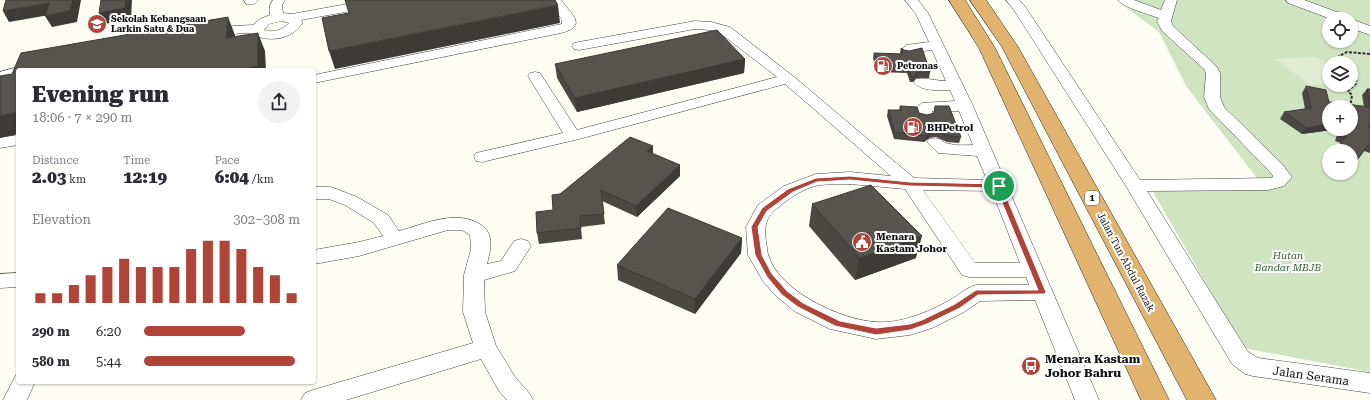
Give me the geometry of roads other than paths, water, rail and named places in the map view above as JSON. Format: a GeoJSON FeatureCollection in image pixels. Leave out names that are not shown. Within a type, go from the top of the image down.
{"type":"FeatureCollection","features":[{"type":"Feature","properties":{"kind":"highway"},"geometry":{"type":"LineString","coordinates":[[957,0],[976,27],[987,48],[1155,400]]}},
{"type":"Feature","properties":{"kind":"highway","name":"Jalan Tun Abdul Razak"},"geometry":{"type":"LineString","coordinates":[[978,0],[1010,47],[1202,400]]}},
{"type":"Feature","properties":{"kind":"street"},"geometry":{"type":"LineString","coordinates":[[277,18],[276,5],[279,0]]}},
{"type":"Feature","properties":{"kind":"street"},"geometry":{"type":"LineString","coordinates":[[257,29],[261,24],[277,18],[292,18],[390,0]]}},
{"type":"Feature","properties":{"kind":"street"},"geometry":{"type":"LineString","coordinates":[[316,79],[561,29],[569,26],[569,20],[555,0]]}},
{"type":"Feature","properties":{"kind":"street"},"geometry":{"type":"LineString","coordinates":[[911,0],[922,13],[966,106],[1087,400]]}},
{"type":"Feature","properties":{"kind":"street"},"geometry":{"type":"LineString","coordinates":[[1012,0],[1019,8],[1135,186],[1268,184],[1278,182],[1283,178],[1276,168],[1217,109],[1212,97],[1214,73],[1210,67],[1172,33],[1164,21],[1171,0]]}},
{"type":"Feature","properties":{"kind":"street"},"geometry":{"type":"LineString","coordinates":[[1124,0],[1166,16]]}},
{"type":"Feature","properties":{"kind":"street"},"geometry":{"type":"LineString","coordinates":[[1292,0],[1324,12]]}},
{"type":"Feature","properties":{"kind":"street"},"geometry":{"type":"LineString","coordinates":[[198,36],[248,28],[257,29],[258,32],[266,34],[283,32],[295,25],[296,22],[292,18]]}},
{"type":"Feature","properties":{"kind":"street"},"geometry":{"type":"LineString","coordinates":[[579,46],[695,25],[710,26],[725,30],[788,79],[910,184],[970,270],[976,293]]}},
{"type":"Feature","properties":{"kind":"street"},"geometry":{"type":"LineString","coordinates":[[1358,26],[1370,32]]}},
{"type":"Feature","properties":{"kind":"street"},"geometry":{"type":"LineString","coordinates":[[908,51],[911,48],[937,46]]}},
{"type":"Feature","properties":{"kind":"street"},"geometry":{"type":"LineString","coordinates":[[0,77],[16,71]]}},
{"type":"Feature","properties":{"kind":"street"},"geometry":{"type":"LineString","coordinates":[[535,76],[573,136]]}},
{"type":"Feature","properties":{"kind":"street"},"geometry":{"type":"LineString","coordinates":[[482,157],[573,136],[788,79]]}},
{"type":"Feature","properties":{"kind":"street"},"geometry":{"type":"LineString","coordinates":[[921,82],[930,85],[956,86]]}},
{"type":"Feature","properties":{"kind":"street"},"geometry":{"type":"LineString","coordinates":[[925,115],[924,108],[927,106],[966,106]]}},
{"type":"Feature","properties":{"kind":"street"},"geometry":{"type":"LineString","coordinates":[[0,143],[16,140]]}},
{"type":"Feature","properties":{"kind":"street"},"geometry":{"type":"LineString","coordinates":[[936,142],[944,149],[984,151]]}},
{"type":"Feature","properties":{"kind":"street"},"geometry":{"type":"LineString","coordinates":[[999,186],[910,184],[850,178],[816,180],[790,190],[764,210],[755,227],[758,255],[774,280],[785,293],[801,305],[838,323],[876,332],[910,327],[941,314],[976,293],[1043,292]]}},
{"type":"Feature","properties":{"kind":"street","name":"Jalan Serama"},"geometry":{"type":"LineString","coordinates":[[1135,186],[1150,214],[1240,358],[1253,367],[1370,383]]}},
{"type":"Feature","properties":{"kind":"street"},"geometry":{"type":"LineString","coordinates":[[316,193],[331,193],[351,201],[380,219],[395,239]]}},
{"type":"Feature","properties":{"kind":"street"},"geometry":{"type":"LineString","coordinates":[[316,257],[360,249],[448,224],[466,224],[479,232],[481,249],[474,275],[474,312],[486,348],[507,384],[521,400]]}},
{"type":"Feature","properties":{"kind":"street"},"geometry":{"type":"LineString","coordinates":[[474,275],[508,266],[521,246]]}},
{"type":"Feature","properties":{"kind":"street"},"geometry":{"type":"LineString","coordinates":[[970,270],[1034,270]]}},
{"type":"Feature","properties":{"kind":"street"},"geometry":{"type":"LineString","coordinates":[[0,281],[16,280]]}},
{"type":"Feature","properties":{"kind":"street"},"geometry":{"type":"LineString","coordinates":[[313,400],[486,348]]}},
{"type":"Feature","properties":{"kind":"street"},"geometry":{"type":"LineString","coordinates":[[15,400],[23,384]]}},
{"type":"Feature","properties":{"kind":"place","name":"Sekolah Kebangsaan Larkin Satu & Dua"},"geometry":{"type":"Point","coordinates":[97,24]}},
{"type":"Feature","properties":{"kind":"place","name":"Petronas"},"geometry":{"type":"Point","coordinates":[883,66]}},
{"type":"Feature","properties":{"kind":"place","name":"BHPetrol"},"geometry":{"type":"Point","coordinates":[913,127]}},
{"type":"Feature","properties":{"kind":"place","name":"Menara Kastam Johor"},"geometry":{"type":"Point","coordinates":[862,242]}},
{"type":"Feature","properties":{"kind":"place","name":"Menara Kastam Johor Bahru"},"geometry":{"type":"Point","coordinates":[1031,366]}},
{"type":"Feature","properties":{"kind":"park label","name":"Hutan Bandar MBJB"},"geometry":{"type":"Point","coordinates":[1288,260]}}]}
